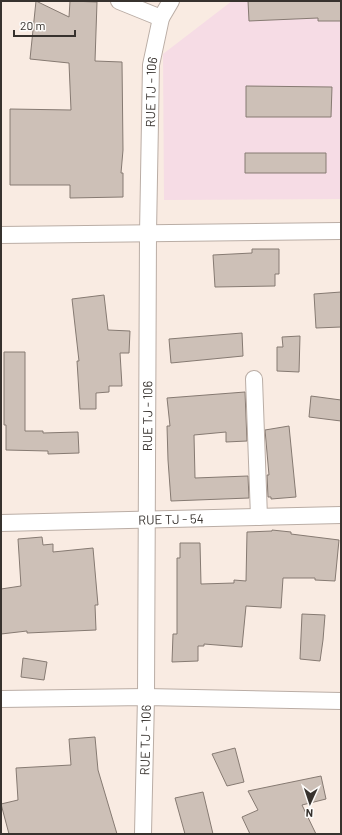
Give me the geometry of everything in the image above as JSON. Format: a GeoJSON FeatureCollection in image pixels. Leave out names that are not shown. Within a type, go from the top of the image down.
{"type":"FeatureCollection","features":[{"type":"Feature","properties":{"kind":"street"},"geometry":{"type":"LineString","coordinates":[[119,1],[161,18]]}},
{"type":"Feature","properties":{"kind":"street","name":"RUE TJ - 106"},"geometry":{"type":"LineString","coordinates":[[143,834],[148,521],[148,233],[151,65],[161,18],[171,1]]}},
{"type":"Feature","properties":{"kind":"street"},"geometry":{"type":"LineString","coordinates":[[1,235],[341,231]]}},
{"type":"Feature","properties":{"kind":"street"},"geometry":{"type":"LineString","coordinates":[[254,379],[259,517]]}},
{"type":"Feature","properties":{"kind":"street","name":"RUE TJ - 54"},"geometry":{"type":"LineString","coordinates":[[1,523],[341,516]]}},
{"type":"Feature","properties":{"kind":"street"},"geometry":{"type":"LineString","coordinates":[[1,699],[146,697],[341,701]]}},
{"type":"Feature","properties":{"kind":"shaded area"},"geometry":{"type":"Polygon","coordinates":[[[232,1],[341,1],[341,199],[164,200],[163,54],[232,1]]]}},
{"type":"Feature","properties":{"kind":"building"},"geometry":{"type":"Polygon","coordinates":[[[36,1],[69,17],[70,1],[97,2],[95,61],[122,62],[123,150],[121,173],[123,173],[123,197],[70,198],[70,185],[10,185],[10,109],[71,110],[69,63],[30,59],[36,1]]]}},
{"type":"Feature","properties":{"kind":"building"},"geometry":{"type":"Polygon","coordinates":[[[248,1],[341,1],[341,21],[318,21],[318,18],[249,21],[248,1]]]}},
{"type":"Feature","properties":{"kind":"building"},"geometry":{"type":"Polygon","coordinates":[[[246,86],[332,87],[331,117],[246,117],[246,86]]]}},
{"type":"Feature","properties":{"kind":"building"},"geometry":{"type":"Polygon","coordinates":[[[245,153],[326,153],[326,173],[245,173],[245,153]]]}},
{"type":"Feature","properties":{"kind":"building"},"geometry":{"type":"Polygon","coordinates":[[[252,249],[279,249],[279,274],[275,274],[275,286],[215,287],[213,255],[252,253],[252,249]]]}},
{"type":"Feature","properties":{"kind":"building"},"geometry":{"type":"Polygon","coordinates":[[[341,292],[341,327],[316,328],[314,294],[341,292]]]}},
{"type":"Feature","properties":{"kind":"building"},"geometry":{"type":"Polygon","coordinates":[[[104,295],[108,330],[130,331],[129,353],[120,353],[122,386],[109,386],[109,392],[96,393],[96,409],[80,409],[77,361],[79,361],[72,299],[104,295]]]}},
{"type":"Feature","properties":{"kind":"building"},"geometry":{"type":"Polygon","coordinates":[[[242,333],[243,356],[171,363],[169,339],[242,333]]]}},
{"type":"Feature","properties":{"kind":"building"},"geometry":{"type":"Polygon","coordinates":[[[300,336],[299,372],[277,371],[277,347],[283,347],[282,337],[300,336]]]}},
{"type":"Feature","properties":{"kind":"building"},"geometry":{"type":"Polygon","coordinates":[[[4,352],[25,352],[25,431],[43,431],[43,433],[78,432],[79,453],[48,454],[48,451],[6,450],[6,425],[4,425],[4,352]]]}},
{"type":"Feature","properties":{"kind":"building"},"geometry":{"type":"Polygon","coordinates":[[[245,392],[247,441],[226,442],[226,432],[194,435],[195,478],[248,476],[249,498],[171,501],[167,426],[170,426],[167,398],[245,392]]]}},
{"type":"Feature","properties":{"kind":"building"},"geometry":{"type":"Polygon","coordinates":[[[311,396],[341,400],[341,421],[309,417],[311,396]]]}},
{"type":"Feature","properties":{"kind":"building"},"geometry":{"type":"Polygon","coordinates":[[[289,426],[296,497],[271,499],[271,497],[268,497],[267,475],[269,475],[265,430],[289,426]]]}},
{"type":"Feature","properties":{"kind":"building"},"geometry":{"type":"Polygon","coordinates":[[[272,530],[339,540],[335,581],[315,580],[315,578],[283,578],[281,608],[246,606],[242,647],[204,644],[204,646],[198,646],[198,661],[172,662],[173,634],[177,634],[177,558],[180,558],[180,543],[200,543],[201,584],[234,583],[234,580],[246,581],[247,532],[272,530]]]}},
{"type":"Feature","properties":{"kind":"building"},"geometry":{"type":"Polygon","coordinates":[[[42,537],[43,545],[53,544],[53,552],[93,548],[98,605],[95,605],[96,630],[27,633],[27,631],[1,634],[1,589],[21,586],[18,539],[42,537]]]}},
{"type":"Feature","properties":{"kind":"building"},"geometry":{"type":"Polygon","coordinates":[[[302,614],[325,615],[320,661],[300,659],[302,614]]]}},
{"type":"Feature","properties":{"kind":"building"},"geometry":{"type":"Polygon","coordinates":[[[23,658],[47,662],[44,680],[21,677],[23,658]]]}},
{"type":"Feature","properties":{"kind":"building"},"geometry":{"type":"Polygon","coordinates":[[[95,737],[98,770],[117,834],[9,834],[1,804],[18,800],[16,768],[71,765],[69,739],[95,737]]]}},
{"type":"Feature","properties":{"kind":"building"},"geometry":{"type":"Polygon","coordinates":[[[235,748],[244,782],[227,786],[212,754],[235,748]]]}},
{"type":"Feature","properties":{"kind":"building"},"geometry":{"type":"Polygon","coordinates":[[[321,776],[326,799],[302,805],[316,834],[250,834],[242,817],[258,810],[248,791],[321,776]]]}},
{"type":"Feature","properties":{"kind":"building"},"geometry":{"type":"Polygon","coordinates":[[[203,792],[213,834],[185,834],[175,798],[203,792]]]}}]}
